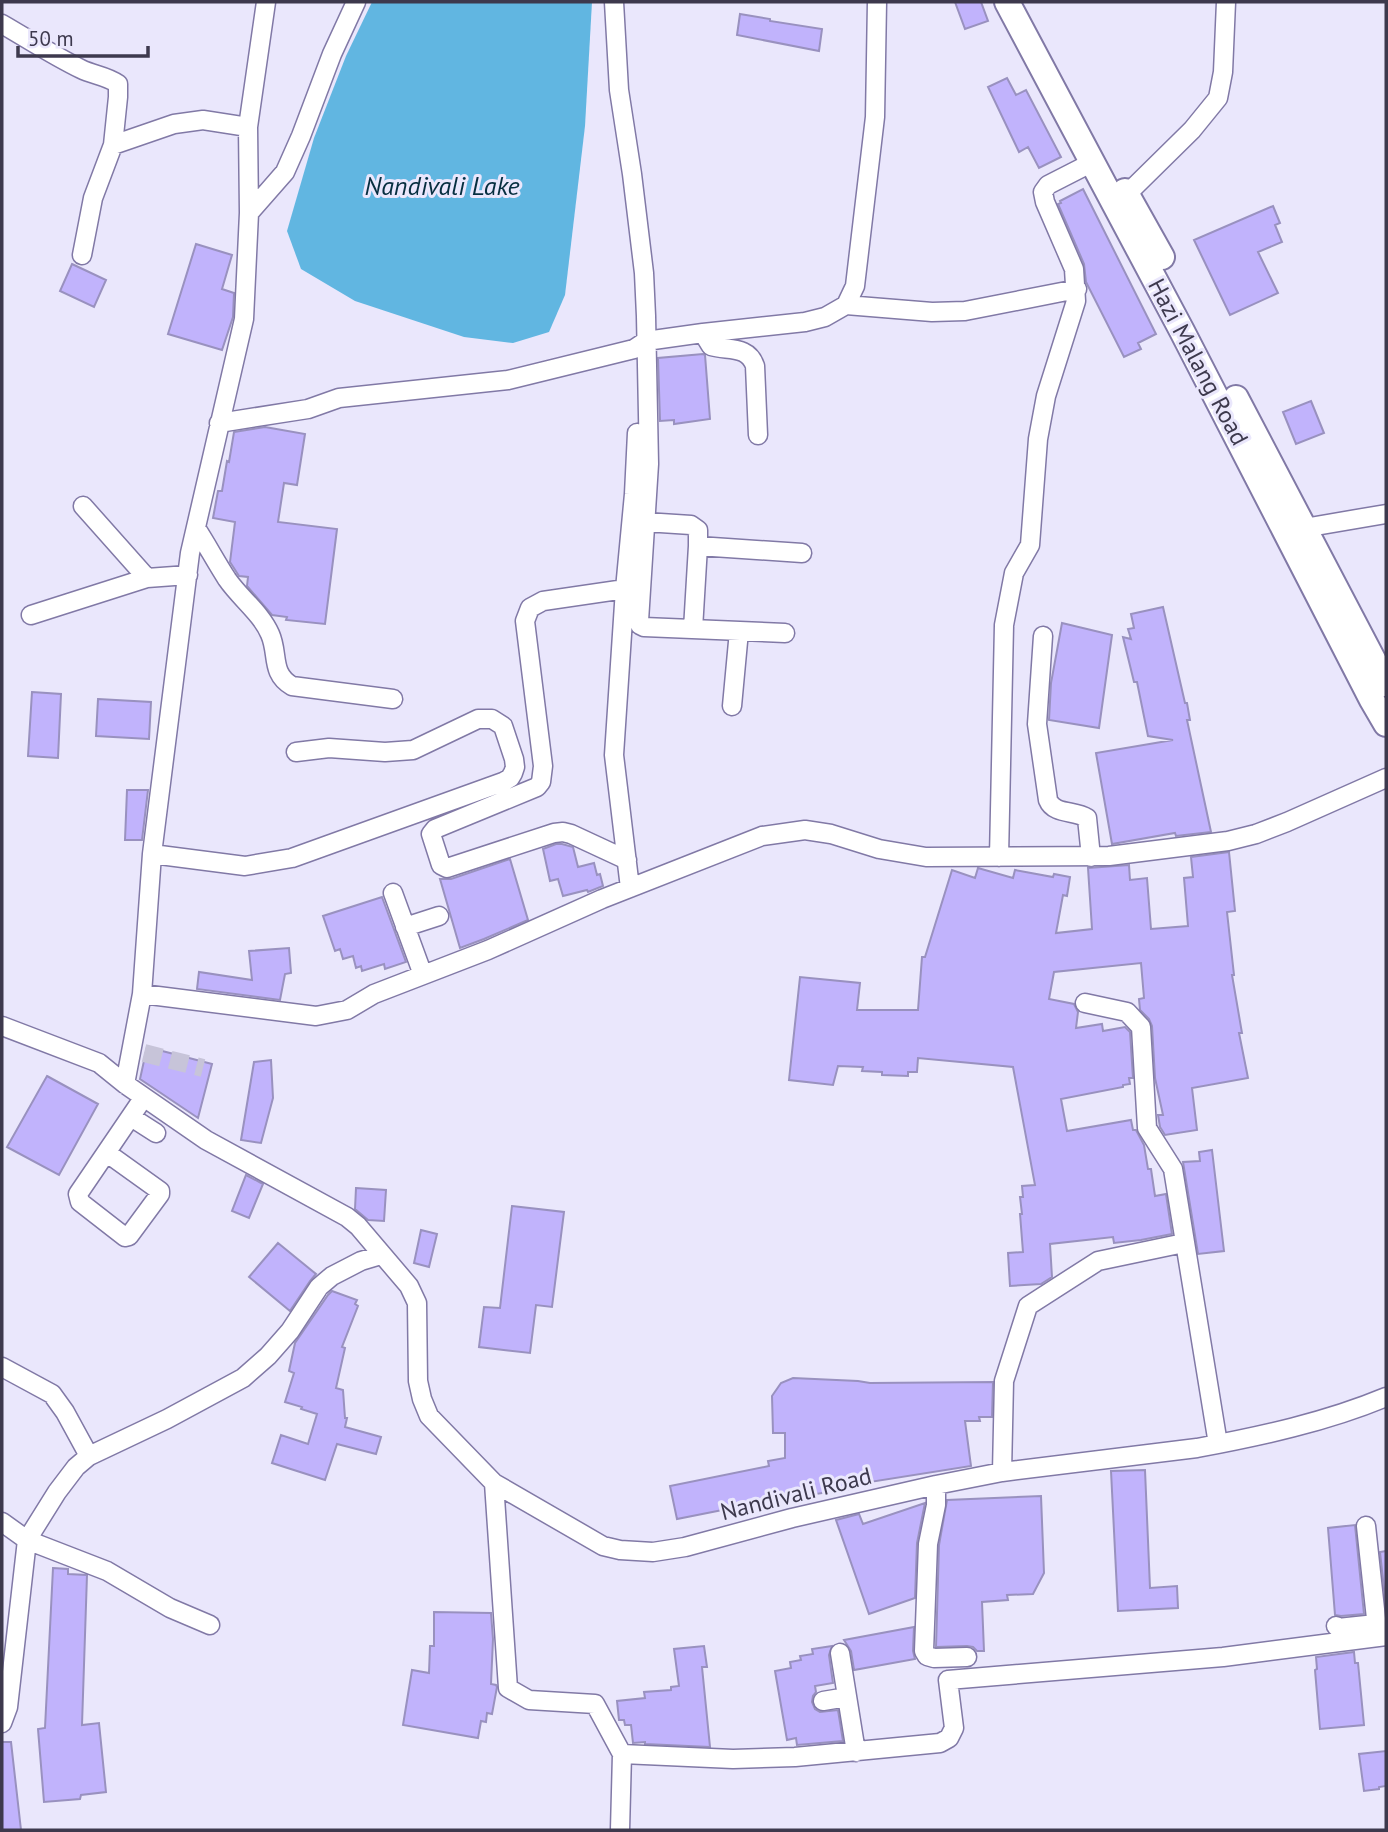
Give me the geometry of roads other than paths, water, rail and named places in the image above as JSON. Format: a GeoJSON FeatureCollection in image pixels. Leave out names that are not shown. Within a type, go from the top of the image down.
{"type":"FeatureCollection","features":[{"type":"Feature","properties":{"kind":"main road","name":"Hazi Malang Road"},"geometry":{"type":"LineString","coordinates":[[1007,2],[1093,162],[1120,198],[1143,221],[1386,684]]}},
{"type":"Feature","properties":{"kind":"main road","name":"Hazi Malang Road"},"geometry":{"type":"LineString","coordinates":[[1025,2],[1182,331],[1386,724]]}},
{"type":"Feature","properties":{"kind":"street"},"geometry":{"type":"LineString","coordinates":[[125,1084],[138,1051],[152,854],[188,575],[196,528],[244,319],[249,213],[248,127],[266,2]]}},
{"type":"Feature","properties":{"kind":"street"},"geometry":{"type":"LineString","coordinates":[[249,213],[285,172],[302,136],[332,54],[356,2]]}},
{"type":"Feature","properties":{"kind":"street"},"geometry":{"type":"LineString","coordinates":[[614,2],[619,90],[644,273],[634,494],[614,755],[630,888]]}},
{"type":"Feature","properties":{"kind":"street"},"geometry":{"type":"LineString","coordinates":[[846,305],[855,286],[875,117],[877,2]]}},
{"type":"Feature","properties":{"kind":"street"},"geometry":{"type":"LineString","coordinates":[[1120,198],[1192,130],[1218,98],[1223,72],[1226,2]]}},
{"type":"Feature","properties":{"kind":"street"},"geometry":{"type":"LineString","coordinates":[[2,24],[60,59],[118,84],[113,145],[93,198],[82,255]]}},
{"type":"Feature","properties":{"kind":"street"},"geometry":{"type":"LineString","coordinates":[[113,145],[174,124],[203,120],[248,127]]}},
{"type":"Feature","properties":{"kind":"street"},"geometry":{"type":"LineString","coordinates":[[999,857],[1004,625],[1014,573],[1030,545],[1038,439],[1046,396],[1076,301],[1077,289],[1074,269],[1043,192],[1048,185],[1093,162]]}},
{"type":"Feature","properties":{"kind":"street"},"geometry":{"type":"LineString","coordinates":[[219,423],[308,409],[339,398],[508,380],[640,345],[703,333],[805,322],[825,317],[846,305],[932,312],[965,311],[1077,289]]}},
{"type":"Feature","properties":{"kind":"street"},"geometry":{"type":"LineString","coordinates":[[703,333],[711,346],[744,351],[753,358],[758,435]]}},
{"type":"Feature","properties":{"kind":"street"},"geometry":{"type":"LineString","coordinates":[[640,345],[649,464],[640,625],[785,633]]}},
{"type":"Feature","properties":{"kind":"street"},"geometry":{"type":"LineString","coordinates":[[83,506],[147,578]]}},
{"type":"Feature","properties":{"kind":"street"},"geometry":{"type":"LineString","coordinates":[[1304,528],[1386,514]]}},
{"type":"Feature","properties":{"kind":"street"},"geometry":{"type":"LineString","coordinates":[[645,522],[694,526],[698,530],[693,629]]}},
{"type":"Feature","properties":{"kind":"street"},"geometry":{"type":"LineString","coordinates":[[196,528],[228,580],[270,634],[278,672],[285,682],[292,686],[393,699]]}},
{"type":"Feature","properties":{"kind":"street"},"geometry":{"type":"LineString","coordinates":[[698,546],[802,553]]}},
{"type":"Feature","properties":{"kind":"street"},"geometry":{"type":"LineString","coordinates":[[31,615],[147,578],[188,575]]}},
{"type":"Feature","properties":{"kind":"street"},"geometry":{"type":"LineString","coordinates":[[625,589],[543,601],[530,608],[525,621],[543,766],[541,782],[537,787],[435,829],[430,834],[441,865],[447,868],[563,832],[627,860]]}},
{"type":"Feature","properties":{"kind":"street"},"geometry":{"type":"LineString","coordinates":[[732,706],[739,631]]}},
{"type":"Feature","properties":{"kind":"street"},"geometry":{"type":"LineString","coordinates":[[1044,636],[1037,724],[1049,806],[1080,813],[1087,818],[1091,857]]}},
{"type":"Feature","properties":{"kind":"street"},"geometry":{"type":"LineString","coordinates":[[152,854],[245,866],[292,858],[503,782],[510,778],[515,767],[503,726],[492,719],[478,719],[413,750],[397,752],[330,748],[296,752]]}},
{"type":"Feature","properties":{"kind":"street"},"geometry":{"type":"LineString","coordinates":[[142,994],[316,1016],[347,1010],[374,994],[488,950],[602,899],[762,836],[805,830],[831,834],[879,849],[926,857],[1109,856],[1228,841],[1255,834],[1386,778]]}},
{"type":"Feature","properties":{"kind":"street"},"geometry":{"type":"LineString","coordinates":[[393,893],[422,975]]}},
{"type":"Feature","properties":{"kind":"street"},"geometry":{"type":"LineString","coordinates":[[405,927],[439,916]]}},
{"type":"Feature","properties":{"kind":"street"},"geometry":{"type":"LineString","coordinates":[[1085,1003],[1128,1012],[1141,1027],[1147,1128],[1173,1169],[1218,1444]]}},
{"type":"Feature","properties":{"kind":"street","name":"Nandivali Road"},"geometry":{"type":"LineString","coordinates":[[2,1026],[99,1063],[206,1140],[347,1217],[358,1226],[410,1286],[417,1303],[418,1381],[429,1416],[494,1483],[603,1546],[653,1552],[685,1547],[792,1518],[1002,1472],[1218,1444],[1340,1414],[1386,1397]]}},
{"type":"Feature","properties":{"kind":"street"},"geometry":{"type":"LineString","coordinates":[[107,1153],[160,1194],[129,1236],[125,1237],[80,1202],[78,1194],[145,1097]]}},
{"type":"Feature","properties":{"kind":"street"},"geometry":{"type":"LineString","coordinates":[[131,1117],[156,1133]]}},
{"type":"Feature","properties":{"kind":"street"},"geometry":{"type":"LineString","coordinates":[[1002,1472],[1004,1381],[1028,1306],[1098,1261],[1184,1242]]}},
{"type":"Feature","properties":{"kind":"street"},"geometry":{"type":"LineString","coordinates":[[2,1723],[8,1707],[27,1540],[76,1467],[89,1456],[167,1419],[243,1378],[268,1356],[289,1331],[318,1287],[332,1276],[361,1261],[381,1255]]}},
{"type":"Feature","properties":{"kind":"street"},"geometry":{"type":"LineString","coordinates":[[2,1367],[52,1394],[89,1456]]}},
{"type":"Feature","properties":{"kind":"street"},"geometry":{"type":"LineString","coordinates":[[494,1483],[508,1688],[530,1700],[595,1704],[622,1755],[620,1830]]}},
{"type":"Feature","properties":{"kind":"street"},"geometry":{"type":"LineString","coordinates":[[936,1485],[936,1504],[928,1544],[924,1651],[927,1656],[934,1658],[967,1657]]}},
{"type":"Feature","properties":{"kind":"street"},"geometry":{"type":"LineString","coordinates":[[2,1522],[27,1540],[107,1571],[170,1608],[210,1625]]}},
{"type":"Feature","properties":{"kind":"street"},"geometry":{"type":"LineString","coordinates":[[1366,1526],[1380,1632]]}},
{"type":"Feature","properties":{"kind":"street"},"geometry":{"type":"LineString","coordinates":[[1336,1626],[1380,1632]]}},
{"type":"Feature","properties":{"kind":"street"},"geometry":{"type":"LineString","coordinates":[[622,1755],[733,1759],[795,1757],[940,1743],[949,1738],[954,1728],[948,1680],[1223,1657],[1380,1632]]}},
{"type":"Feature","properties":{"kind":"street"},"geometry":{"type":"LineString","coordinates":[[840,1653],[856,1752]]}},
{"type":"Feature","properties":{"kind":"street"},"geometry":{"type":"LineString","coordinates":[[822,1701],[847,1697]]}},
{"type":"Feature","properties":{"kind":"water","name":"Nandivali Lake"},"geometry":{"type":"Polygon","coordinates":[[[372,2],[592,2],[585,126],[565,295],[549,332],[513,343],[464,337],[355,301],[301,269],[287,231],[314,138],[346,56],[372,2]]]}},
{"type":"Feature","properties":{"kind":"tunnel"},"geometry":{"type":"LineString","coordinates":[[144,1053],[203,1068]]}}]}
